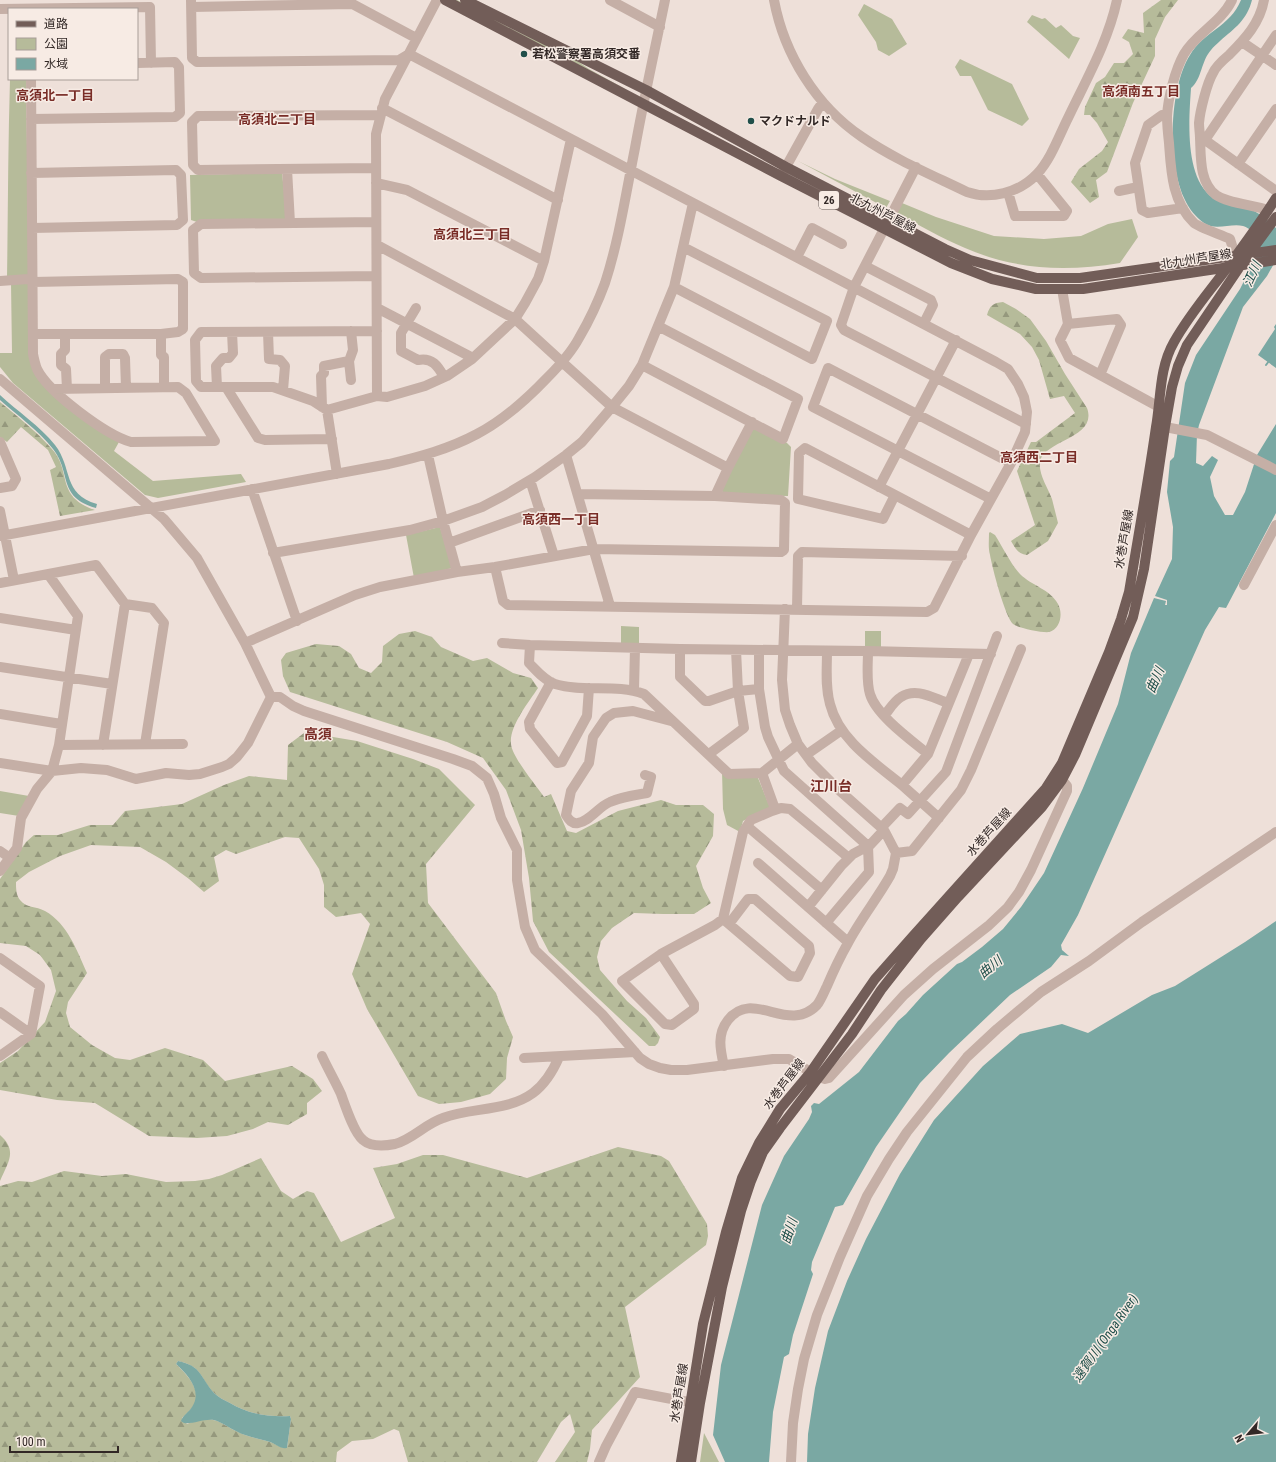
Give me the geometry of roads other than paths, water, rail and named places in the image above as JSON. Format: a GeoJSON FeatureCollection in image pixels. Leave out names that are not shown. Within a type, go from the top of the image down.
{"type":"FeatureCollection","features":[{"type":"Feature","properties":{"kind":"main road","name":"北九州芦屋線"},"geometry":{"type":"LineString","coordinates":[[445,0],[643,104],[970,260],[1037,278],[1080,278],[1235,256],[1248,259],[1276,260]]}},
{"type":"Feature","properties":{"kind":"main road","name":"北九州芦屋線"},"geometry":{"type":"LineString","coordinates":[[465,0],[646,90],[784,171],[951,263],[992,279],[1036,289],[1083,289],[1227,268],[1248,259],[1276,250]]}},
{"type":"Feature","properties":{"kind":"main road","name":"水巻芦屋線"},"geometry":{"type":"LineString","coordinates":[[814,1075],[875,979],[1046,788],[1062,763],[1109,652],[1129,592],[1159,406],[1161,381],[1166,360],[1174,342],[1206,293],[1235,256],[1256,237],[1271,216],[1276,198]]}},
{"type":"Feature","properties":{"kind":"main road","name":"水巻芦屋線"},"geometry":{"type":"LineString","coordinates":[[686,1459],[695,1402],[703,1324],[726,1232],[742,1178],[759,1143],[780,1109],[852,1034],[881,990],[921,940],[958,897],[1042,807],[1062,780],[1075,755],[1133,617],[1144,569],[1168,428],[1172,387],[1178,366],[1187,345],[1248,259],[1256,237]]}},
{"type":"Feature","properties":{"kind":"street"},"geometry":{"type":"LineString","coordinates":[[377,396],[377,246],[375,222],[376,134],[381,111],[394,80],[437,0]]}},
{"type":"Feature","properties":{"kind":"street"},"geometry":{"type":"LineString","coordinates":[[610,0],[660,27]]}},
{"type":"Feature","properties":{"kind":"street"},"geometry":{"type":"LineString","coordinates":[[2,535],[149,507],[338,474],[428,455],[478,434],[502,419],[527,398],[562,362],[579,339],[604,284],[614,253],[665,0]]}},
{"type":"Feature","properties":{"kind":"street"},"geometry":{"type":"LineString","coordinates":[[774,0],[780,26],[788,46],[810,85],[823,102],[847,126],[863,138],[916,167],[977,196],[993,196],[1008,192],[1022,186],[1037,174],[1052,149],[1086,82],[1112,23],[1117,0]]}},
{"type":"Feature","properties":{"kind":"street"},"geometry":{"type":"LineString","coordinates":[[1232,0],[1220,18],[1191,44],[1183,55],[1172,84],[1167,116],[1171,174],[1174,188],[1183,208],[1195,224],[1230,239],[1235,256]]}},
{"type":"Feature","properties":{"kind":"street"},"geometry":{"type":"LineString","coordinates":[[1264,0],[1263,8],[1256,25],[1242,42],[1223,60],[1213,73],[1203,104],[1199,124],[1202,140],[1200,158],[1209,186],[1216,195],[1271,216]]}},
{"type":"Feature","properties":{"kind":"street"},"geometry":{"type":"LineString","coordinates":[[409,54],[399,60],[197,62],[192,58],[192,3],[349,2],[416,38]]}},
{"type":"Feature","properties":{"kind":"street"},"geometry":{"type":"LineString","coordinates":[[90,8],[150,7],[150,63]]}},
{"type":"Feature","properties":{"kind":"street"},"geometry":{"type":"LineString","coordinates":[[1202,140],[1276,35]]}},
{"type":"Feature","properties":{"kind":"street"},"geometry":{"type":"LineString","coordinates":[[1242,42],[1276,65]]}},
{"type":"Feature","properties":{"kind":"street"},"geometry":{"type":"LineString","coordinates":[[409,54],[924,323],[1008,369],[1018,384],[1024,397],[1027,412],[1025,432],[1011,463],[971,535],[962,556],[934,608],[927,612],[508,604],[503,601],[495,567]]}},
{"type":"Feature","properties":{"kind":"street"},"geometry":{"type":"LineString","coordinates":[[31,119],[175,117],[180,113],[179,67],[176,62],[138,63]]}},
{"type":"Feature","properties":{"kind":"street"},"geometry":{"type":"LineString","coordinates":[[31,80],[33,354],[37,369],[45,380],[54,389],[77,411],[121,439],[131,442],[215,440],[186,393],[178,387],[54,389]]}},
{"type":"Feature","properties":{"kind":"street"},"geometry":{"type":"LineString","coordinates":[[784,171],[823,102]]}},
{"type":"Feature","properties":{"kind":"street"},"geometry":{"type":"LineString","coordinates":[[1238,164],[1276,109]]}},
{"type":"Feature","properties":{"kind":"street"},"geometry":{"type":"LineString","coordinates":[[375,168],[198,170],[193,165],[192,122],[198,116],[381,111],[558,200]]}},
{"type":"Feature","properties":{"kind":"street"},"geometry":{"type":"LineString","coordinates":[[1167,116],[1162,115],[1148,125],[1135,163],[1138,187],[1142,210],[1148,213],[1183,208]]}},
{"type":"Feature","properties":{"kind":"street"},"geometry":{"type":"LineString","coordinates":[[377,331],[201,332],[195,340],[196,381],[201,387],[273,387],[313,401],[324,408],[377,396],[387,397],[425,386],[444,377],[474,358],[515,319],[538,279],[544,261],[571,139]]}},
{"type":"Feature","properties":{"kind":"street"},"geometry":{"type":"LineString","coordinates":[[1202,140],[1276,191]]}},
{"type":"Feature","properties":{"kind":"street"},"geometry":{"type":"LineString","coordinates":[[916,167],[854,287],[841,325],[844,330],[1026,424]]}},
{"type":"Feature","properties":{"kind":"street"},"geometry":{"type":"LineString","coordinates":[[287,169],[290,223]]}},
{"type":"Feature","properties":{"kind":"street"},"geometry":{"type":"LineString","coordinates":[[31,173],[176,170],[181,175],[183,220],[177,225],[32,228]]}},
{"type":"Feature","properties":{"kind":"street"},"geometry":{"type":"LineString","coordinates":[[1008,192],[1015,216],[1064,216],[1067,211],[1037,174]]}},
{"type":"Feature","properties":{"kind":"street"},"geometry":{"type":"LineString","coordinates":[[376,183],[407,190],[544,261]]}},
{"type":"Feature","properties":{"kind":"street"},"geometry":{"type":"LineString","coordinates":[[1119,191],[1138,187]]}},
{"type":"Feature","properties":{"kind":"street"},"geometry":{"type":"LineString","coordinates":[[273,553],[410,530],[443,521],[482,507],[530,480],[582,442],[629,386],[642,365],[674,287],[693,203]]}},
{"type":"Feature","properties":{"kind":"street"},"geometry":{"type":"LineString","coordinates":[[375,222],[201,224],[193,230],[194,273],[201,278],[376,276]]}},
{"type":"Feature","properties":{"kind":"street"},"geometry":{"type":"LineString","coordinates":[[797,258],[812,228],[842,244]]}},
{"type":"Feature","properties":{"kind":"street"},"geometry":{"type":"LineString","coordinates":[[377,246],[515,319],[612,407],[728,468]]}},
{"type":"Feature","properties":{"kind":"street"},"geometry":{"type":"LineString","coordinates":[[674,287],[812,360],[827,321],[684,248]]}},
{"type":"Feature","properties":{"kind":"street"},"geometry":{"type":"LineString","coordinates":[[865,266],[931,300],[934,305],[924,323]]}},
{"type":"Feature","properties":{"kind":"street"},"geometry":{"type":"LineString","coordinates":[[0,281],[28,279],[33,282],[178,279],[183,282],[183,329],[178,332],[161,334],[33,334]]}},
{"type":"Feature","properties":{"kind":"street"},"geometry":{"type":"LineString","coordinates":[[1062,289],[1068,324],[1060,340],[1069,358],[1159,406]]}},
{"type":"Feature","properties":{"kind":"street"},"geometry":{"type":"LineString","coordinates":[[377,308],[474,358]]}},
{"type":"Feature","properties":{"kind":"street"},"geometry":{"type":"LineString","coordinates":[[416,308],[401,333],[401,351],[418,360],[424,359],[438,365],[444,377]]}},
{"type":"Feature","properties":{"kind":"street"},"geometry":{"type":"LineString","coordinates":[[1068,324],[1117,319],[1121,325],[1100,375]]}},
{"type":"Feature","properties":{"kind":"street"},"geometry":{"type":"LineString","coordinates":[[642,365],[783,439],[798,399],[658,326]]}},
{"type":"Feature","properties":{"kind":"street"},"geometry":{"type":"LineString","coordinates":[[351,331],[353,350],[350,360],[351,380]]}},
{"type":"Feature","properties":{"kind":"street"},"geometry":{"type":"LineString","coordinates":[[232,332],[233,353],[229,358],[223,358],[216,366],[221,387],[258,438],[265,440],[332,439]]}},
{"type":"Feature","properties":{"kind":"street"},"geometry":{"type":"LineString","coordinates":[[268,332],[269,359],[280,360],[285,366],[283,390]]}},
{"type":"Feature","properties":{"kind":"street"},"geometry":{"type":"LineString","coordinates":[[65,334],[65,350],[61,354],[62,365],[66,369],[67,389]]}},
{"type":"Feature","properties":{"kind":"street"},"geometry":{"type":"LineString","coordinates":[[161,334],[161,355],[164,357],[164,387]]}},
{"type":"Feature","properties":{"kind":"street"},"geometry":{"type":"LineString","coordinates":[[879,487],[956,340]]}},
{"type":"Feature","properties":{"kind":"street"},"geometry":{"type":"LineString","coordinates":[[105,388],[105,357],[109,354],[123,354],[125,358],[126,388]]}},
{"type":"Feature","properties":{"kind":"street"},"geometry":{"type":"LineString","coordinates":[[338,474],[332,439],[324,408],[321,376],[324,373],[324,366],[350,360]]}},
{"type":"Feature","properties":{"kind":"street"},"geometry":{"type":"LineString","coordinates":[[991,499],[814,407],[828,368],[1011,463]]}},
{"type":"Feature","properties":{"kind":"street"},"geometry":{"type":"LineString","coordinates":[[0,378],[164,519],[197,558],[245,643],[271,697]]}},
{"type":"Feature","properties":{"kind":"street"},"geometry":{"type":"LineString","coordinates":[[715,496],[752,422]]}},
{"type":"Feature","properties":{"kind":"street"},"geometry":{"type":"LineString","coordinates":[[1168,428],[1207,435],[1276,470]]}},
{"type":"Feature","properties":{"kind":"street"},"geometry":{"type":"LineString","coordinates":[[0,442],[16,478],[12,486],[0,488]]}},
{"type":"Feature","properties":{"kind":"street"},"geometry":{"type":"LineString","coordinates":[[895,495],[884,519],[798,499],[799,453],[805,448],[879,487],[895,495],[971,535]]}},
{"type":"Feature","properties":{"kind":"street"},"geometry":{"type":"LineString","coordinates":[[428,455],[443,521],[457,572]]}},
{"type":"Feature","properties":{"kind":"street"},"geometry":{"type":"LineString","coordinates":[[566,455],[610,606]]}},
{"type":"Feature","properties":{"kind":"street"},"geometry":{"type":"LineString","coordinates":[[530,480],[554,556]]}},
{"type":"Feature","properties":{"kind":"street"},"geometry":{"type":"LineString","coordinates":[[252,489],[296,621]]}},
{"type":"Feature","properties":{"kind":"street"},"geometry":{"type":"LineString","coordinates":[[245,643],[355,595],[380,587],[594,548],[781,552],[784,550],[785,503],[781,500],[715,496],[578,494]]}},
{"type":"Feature","properties":{"kind":"street"},"geometry":{"type":"LineString","coordinates":[[449,543],[540,510]]}},
{"type":"Feature","properties":{"kind":"street"},"geometry":{"type":"LineString","coordinates":[[0,511],[2,535],[14,580]]}},
{"type":"Feature","properties":{"kind":"street"},"geometry":{"type":"LineString","coordinates":[[1244,585],[1276,525]]}},
{"type":"Feature","properties":{"kind":"street"},"geometry":{"type":"LineString","coordinates":[[797,609],[798,556],[802,552],[962,556]]}},
{"type":"Feature","properties":{"kind":"street"},"geometry":{"type":"LineString","coordinates":[[0,583],[96,565],[125,604],[152,608],[164,623],[145,744]]}},
{"type":"Feature","properties":{"kind":"street"},"geometry":{"type":"LineString","coordinates":[[0,871],[17,848],[22,818],[37,789],[52,771],[59,745],[78,616],[48,574]]}},
{"type":"Feature","properties":{"kind":"street"},"geometry":{"type":"LineString","coordinates":[[103,744],[125,604]]}},
{"type":"Feature","properties":{"kind":"street"},"geometry":{"type":"LineString","coordinates":[[724,1066],[720,1037],[725,1024],[738,1010],[745,1008],[756,1008],[792,1016],[810,1011],[819,1003],[848,942],[890,876],[896,853],[883,829],[840,791],[806,755],[798,744],[786,710],[782,680],[782,650],[785,609]]}},
{"type":"Feature","properties":{"kind":"street"},"geometry":{"type":"LineString","coordinates":[[0,618],[76,630]]}},
{"type":"Feature","properties":{"kind":"street"},"geometry":{"type":"LineString","coordinates":[[808,907],[841,866],[849,858],[868,846],[900,808],[908,814],[946,772],[997,636]]}},
{"type":"Feature","properties":{"kind":"street"},"geometry":{"type":"LineString","coordinates":[[502,643],[680,649],[991,654]]}},
{"type":"Feature","properties":{"kind":"street"},"geometry":{"type":"LineString","coordinates":[[530,645],[529,663],[539,673],[554,684],[572,688],[634,690],[644,694],[729,774],[762,773],[798,744]]}},
{"type":"Feature","properties":{"kind":"street"},"geometry":{"type":"LineString","coordinates":[[634,690],[636,648]]}},
{"type":"Feature","properties":{"kind":"street"},"geometry":{"type":"LineString","coordinates":[[680,649],[680,677],[704,701],[709,701],[738,691],[759,689]]}},
{"type":"Feature","properties":{"kind":"street"},"geometry":{"type":"LineString","coordinates":[[896,853],[912,851],[961,790],[971,770],[1021,649]]}},
{"type":"Feature","properties":{"kind":"street"},"geometry":{"type":"LineString","coordinates":[[709,754],[744,728],[738,691],[736,650]]}},
{"type":"Feature","properties":{"kind":"street"},"geometry":{"type":"LineString","coordinates":[[759,650],[759,689],[765,726],[784,771],[868,846],[869,872],[826,923]]}},
{"type":"Feature","properties":{"kind":"street"},"geometry":{"type":"LineString","coordinates":[[827,651],[827,690],[830,705],[842,730],[850,740],[939,818]]}},
{"type":"Feature","properties":{"kind":"street"},"geometry":{"type":"LineString","coordinates":[[868,651],[868,682],[870,695],[876,708],[928,754]]}},
{"type":"Feature","properties":{"kind":"street"},"geometry":{"type":"LineString","coordinates":[[902,786],[928,754],[969,654]]}},
{"type":"Feature","properties":{"kind":"street"},"geometry":{"type":"LineString","coordinates":[[0,667],[112,684]]}},
{"type":"Feature","properties":{"kind":"street"},"geometry":{"type":"LineString","coordinates":[[551,682],[529,722],[530,729],[557,763],[562,762],[587,716],[589,688]]}},
{"type":"Feature","properties":{"kind":"street"},"geometry":{"type":"LineString","coordinates":[[884,716],[900,698],[912,692],[921,693],[948,704]]}},
{"type":"Feature","properties":{"kind":"street"},"geometry":{"type":"LineString","coordinates":[[271,697],[280,697],[304,711],[472,766],[486,778],[517,850],[517,880],[525,926],[535,950],[602,1014],[635,1052],[649,1064],[671,1070],[687,1070],[789,1058],[814,1075],[825,1079],[829,1078],[904,995],[933,969],[988,926],[1008,907],[1019,892],[1031,870],[1063,802],[1067,791],[1067,786],[1062,780]]}},
{"type":"Feature","properties":{"kind":"street"},"geometry":{"type":"LineString","coordinates":[[0,762],[52,771],[81,768],[107,770],[136,779],[166,773],[189,775],[200,774],[229,764],[237,757],[248,743],[271,697]]}},
{"type":"Feature","properties":{"kind":"street"},"geometry":{"type":"LineString","coordinates":[[645,775],[651,777],[647,793],[609,802],[596,810],[586,820],[579,823],[569,821],[566,815],[571,791],[589,763],[593,737],[606,718],[614,713],[633,711],[673,722]]}},
{"type":"Feature","properties":{"kind":"street"},"geometry":{"type":"LineString","coordinates":[[0,714],[62,724]]}},
{"type":"Feature","properties":{"kind":"street"},"geometry":{"type":"LineString","coordinates":[[806,755],[842,730]]}},
{"type":"Feature","properties":{"kind":"street"},"geometry":{"type":"LineString","coordinates":[[59,745],[183,744]]}},
{"type":"Feature","properties":{"kind":"street"},"geometry":{"type":"LineString","coordinates":[[762,773],[775,809]]}},
{"type":"Feature","properties":{"kind":"street"},"geometry":{"type":"LineString","coordinates":[[726,922],[744,832],[751,820],[775,809],[781,808],[790,810],[849,858]]}},
{"type":"Feature","properties":{"kind":"street"},"geometry":{"type":"LineString","coordinates":[[747,826],[822,890]]}},
{"type":"Feature","properties":{"kind":"street"},"geometry":{"type":"LineString","coordinates":[[791,1462],[793,1423],[798,1389],[804,1359],[817,1315],[840,1257],[867,1196],[889,1158],[904,1137],[967,1058],[997,1029],[1041,992],[1089,962],[1142,922],[1276,832]]}},
{"type":"Feature","properties":{"kind":"street"},"geometry":{"type":"LineString","coordinates":[[0,851],[10,858]]}},
{"type":"Feature","properties":{"kind":"street"},"geometry":{"type":"LineString","coordinates":[[758,863],[848,942]]}},
{"type":"Feature","properties":{"kind":"street"},"geometry":{"type":"LineString","coordinates":[[661,954],[694,1004],[694,1009],[672,1025],[665,1024],[622,981],[661,954],[715,925],[726,922],[748,899],[755,899],[809,946],[810,953],[798,976],[790,976],[726,922]]}},
{"type":"Feature","properties":{"kind":"street"},"geometry":{"type":"LineString","coordinates":[[0,958],[40,986],[31,1034],[0,1056]]}},
{"type":"Feature","properties":{"kind":"street"},"geometry":{"type":"LineString","coordinates":[[0,1012],[31,1034]]}},
{"type":"Feature","properties":{"kind":"street"},"geometry":{"type":"LineString","coordinates":[[524,1058],[635,1052]]}},
{"type":"Feature","properties":{"kind":"street"},"geometry":{"type":"LineString","coordinates":[[322,1056],[341,1094],[344,1105],[358,1135],[372,1145],[380,1146],[395,1144],[443,1118],[513,1103],[532,1094],[553,1071],[559,1057]]}},
{"type":"Feature","properties":{"kind":"street"},"geometry":{"type":"LineString","coordinates":[[599,1462],[635,1392],[695,1402]]}},
{"type":"Feature","properties":{"kind":"water"},"geometry":{"type":"Polygon","coordinates":[[[1241,0],[1252,0],[1247,13],[1235,28],[1208,54],[1195,84],[1191,88],[1189,131],[1190,147],[1197,177],[1204,189],[1213,198],[1254,211],[1276,228],[1276,260],[1267,276],[1243,307],[1199,425],[1197,434],[1196,463],[1203,466],[1212,456],[1218,460],[1210,477],[1214,496],[1225,515],[1233,515],[1245,492],[1257,455],[1276,424],[1276,513],[1226,608],[1219,607],[1205,630],[1078,915],[1061,945],[1062,950],[1069,956],[1061,955],[1051,967],[1010,995],[920,1083],[876,1147],[843,1205],[835,1207],[812,1262],[811,1270],[813,1274],[793,1335],[789,1354],[784,1357],[773,1412],[769,1462],[725,1462],[713,1435],[721,1365],[762,1205],[784,1156],[809,1119],[812,1112],[811,1106],[814,1103],[819,1104],[859,1072],[898,1021],[923,995],[957,964],[982,947],[1003,929],[1021,907],[1044,873],[1083,788],[1118,704],[1131,653],[1154,598],[1166,601],[1165,605],[1167,605],[1167,600],[1155,596],[1172,559],[1173,527],[1167,492],[1170,461],[1174,457],[1185,383],[1196,355],[1240,289],[1258,245],[1256,234],[1246,227],[1238,225],[1218,227],[1208,225],[1198,218],[1189,207],[1179,185],[1175,167],[1173,147],[1174,106],[1183,69],[1195,47],[1230,17],[1241,0]]]}},
{"type":"Feature","properties":{"kind":"water"},"geometry":{"type":"Polygon","coordinates":[[[1276,324],[1276,368],[1258,355],[1275,329],[1274,327],[1276,324]]]}},
{"type":"Feature","properties":{"kind":"water"},"geometry":{"type":"Polygon","coordinates":[[[0,395],[35,425],[55,445],[61,454],[73,487],[78,494],[86,500],[97,504],[96,508],[76,498],[70,491],[59,458],[53,449],[35,430],[0,400],[0,395]]]}},
{"type":"Feature","properties":{"kind":"water","name":"遠賀川 (Onga River)"},"geometry":{"type":"Polygon","coordinates":[[[1276,921],[1276,1462],[807,1462],[808,1434],[815,1388],[828,1331],[847,1281],[866,1239],[900,1174],[934,1120],[983,1066],[1020,1034],[1062,1024],[1088,1033],[1152,995],[1175,986],[1276,921]]]}},
{"type":"Feature","properties":{"kind":"water"},"geometry":{"type":"Polygon","coordinates":[[[178,1361],[186,1363],[196,1369],[214,1393],[237,1407],[258,1414],[290,1416],[291,1419],[287,1448],[282,1448],[270,1442],[241,1434],[217,1421],[208,1420],[184,1423],[181,1421],[192,1407],[196,1395],[195,1389],[189,1378],[176,1364],[178,1361]]]}},
{"type":"Feature","properties":{"kind":"waterway"},"geometry":{"type":"LineString","coordinates":[[1266,365],[1269,361]]}},
{"type":"Feature","properties":{"kind":"place","name":"若松警察署高須交番"},"geometry":{"type":"Point","coordinates":[524,54]}},
{"type":"Feature","properties":{"kind":"place","name":"マクドナルド"},"geometry":{"type":"Point","coordinates":[751,121]}},
{"type":"Feature","properties":{"kind":"district","name":"高須南五丁目"},"geometry":{"type":"Point","coordinates":[1141,91]}},
{"type":"Feature","properties":{"kind":"district","name":"高須北一丁目"},"geometry":{"type":"Point","coordinates":[55,95]}},
{"type":"Feature","properties":{"kind":"district","name":"高須北二丁目"},"geometry":{"type":"Point","coordinates":[277,119]}},
{"type":"Feature","properties":{"kind":"district","name":"高須北三丁目"},"geometry":{"type":"Point","coordinates":[472,234]}},
{"type":"Feature","properties":{"kind":"district","name":"高須西二丁目"},"geometry":{"type":"Point","coordinates":[1039,457]}},
{"type":"Feature","properties":{"kind":"district","name":"高須西一丁目"},"geometry":{"type":"Point","coordinates":[561,519]}},
{"type":"Feature","properties":{"kind":"district","name":"高須"},"geometry":{"type":"Point","coordinates":[318,734]}},
{"type":"Feature","properties":{"kind":"district","name":"江川台"},"geometry":{"type":"Point","coordinates":[831,786]}},
{"type":"Feature","properties":{"kind":"water label","name":"江川"},"geometry":{"type":"Point","coordinates":[1252,274]}},
{"type":"Feature","properties":{"kind":"water label","name":"曲川"},"geometry":{"type":"Point","coordinates":[1155,680]}},
{"type":"Feature","properties":{"kind":"water label","name":"曲川"},"geometry":{"type":"Point","coordinates":[990,967]}},
{"type":"Feature","properties":{"kind":"water label","name":"曲川"},"geometry":{"type":"Point","coordinates":[789,1231]}}]}
